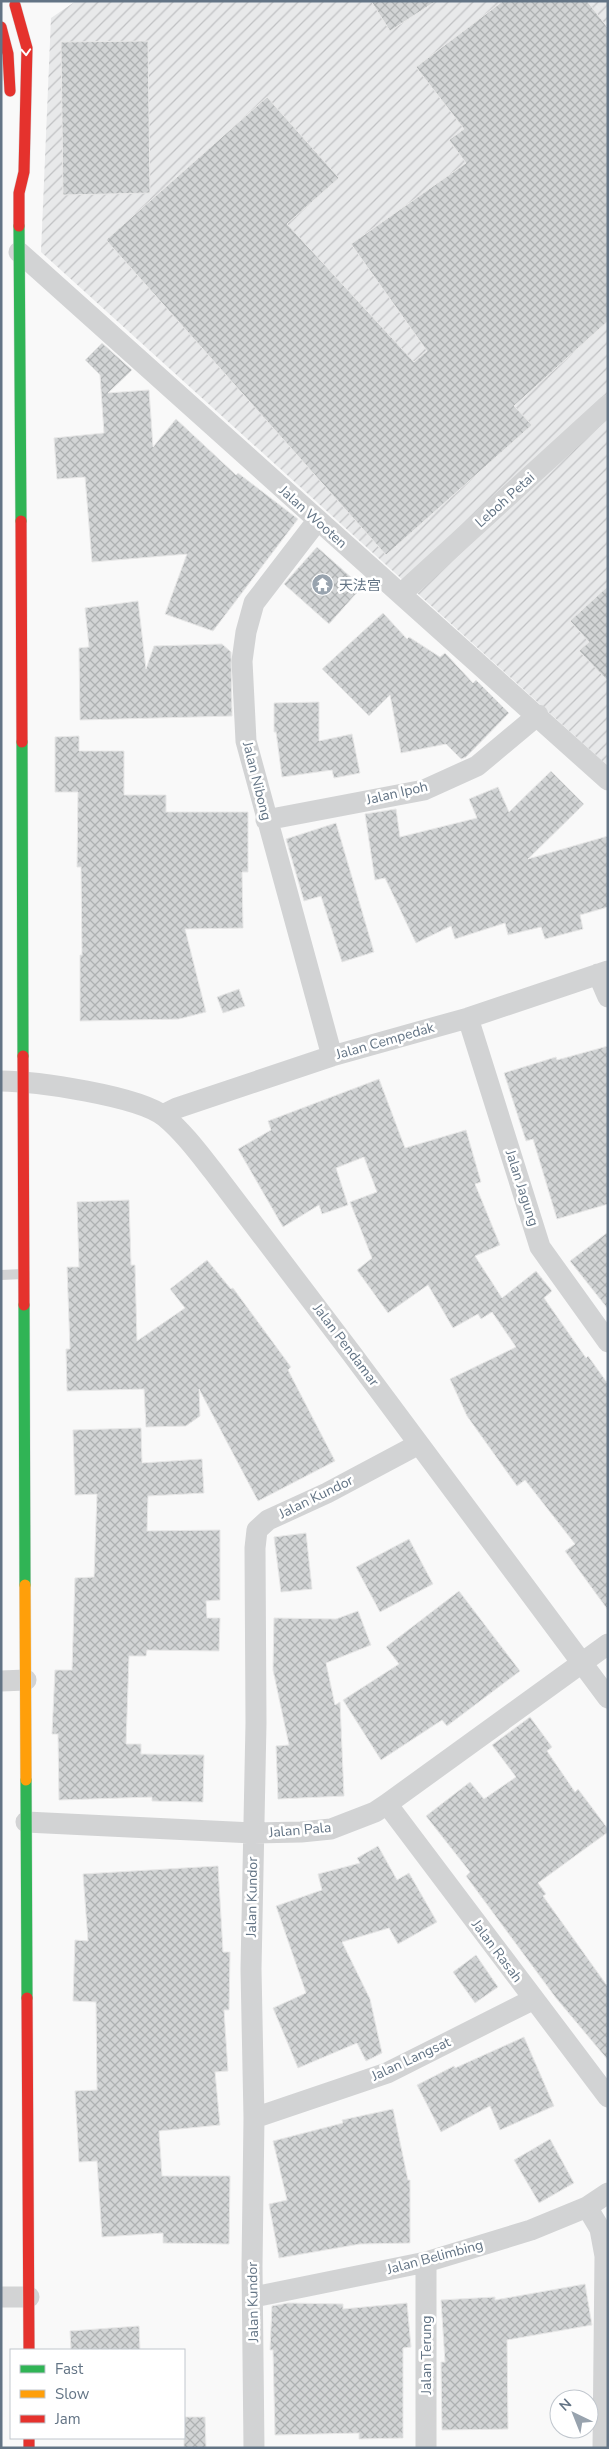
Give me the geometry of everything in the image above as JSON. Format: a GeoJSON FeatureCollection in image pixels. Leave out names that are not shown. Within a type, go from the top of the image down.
{"type":"FeatureCollection","features":[{"type":"Feature","properties":{"kind":"street"},"geometry":{"type":"LineString","coordinates":[[1,14],[11,2]]}},
{"type":"Feature","properties":{"kind":"street"},"geometry":{"type":"LineString","coordinates":[[11,2],[27,48],[24,172],[19,193],[19,252],[29,2349]]}},
{"type":"Feature","properties":{"kind":"street"},"geometry":{"type":"LineString","coordinates":[[1,27],[8,54],[10,102],[1,91]]}},
{"type":"Feature","properties":{"kind":"street"},"geometry":{"type":"LineString","coordinates":[[12,180],[19,193]]}},
{"type":"Feature","properties":{"kind":"street","name":"Jalan Wooten"},"geometry":{"type":"LineString","coordinates":[[19,252],[317,520],[538,715],[608,780]]}},
{"type":"Feature","properties":{"kind":"street","name":"Leboh Petai"},"geometry":{"type":"LineString","coordinates":[[401,594],[608,405]]}},
{"type":"Feature","properties":{"kind":"street","name":"Jalan Nibong"},"geometry":{"type":"LineString","coordinates":[[317,520],[254,603],[246,632],[242,661],[246,741],[266,820],[332,1056]]}},
{"type":"Feature","properties":{"kind":"street","name":"Jalan Ipoh"},"geometry":{"type":"LineString","coordinates":[[266,820],[424,790],[477,766],[538,715]]}},
{"type":"Feature","properties":{"kind":"street"},"geometry":{"type":"LineString","coordinates":[[603,973],[608,997]]}},
{"type":"Feature","properties":{"kind":"street","name":"Jalan Cempedak"},"geometry":{"type":"LineString","coordinates":[[163,1115],[178,1108],[332,1056],[468,1018],[603,973]]}},
{"type":"Feature","properties":{"kind":"street","name":"Jalan Jagung"},"geometry":{"type":"LineString","coordinates":[[468,1018],[540,1247],[608,1342]]}},
{"type":"Feature","properties":{"kind":"street","name":"Jalan Pendamar"},"geometry":{"type":"LineString","coordinates":[[1,1081],[23,1081],[133,1102],[163,1115],[191,1144],[213,1171],[608,1698]]}},
{"type":"Feature","properties":{"kind":"street","name":"Jalan Kundor"},"geometry":{"type":"LineString","coordinates":[[254,2448],[254,2297],[252,2266],[254,2118],[251,1969],[257,1603],[255,1548],[257,1530],[268,1520],[327,1493],[419,1444]]}},
{"type":"Feature","properties":{"kind":"street","name":"Jalan Pala"},"geometry":{"type":"LineString","coordinates":[[26,1822],[253,1833],[331,1829],[376,1812],[583,1664],[608,1644]]}},
{"type":"Feature","properties":{"kind":"street"},"geometry":{"type":"LineString","coordinates":[[1,1681],[26,1680]]}},
{"type":"Feature","properties":{"kind":"street","name":"Jalan Rasah"},"geometry":{"type":"LineString","coordinates":[[387,1804],[608,2097]]}},
{"type":"Feature","properties":{"kind":"street","name":"Jalan Langsat"},"geometry":{"type":"LineString","coordinates":[[254,2118],[387,2073],[534,1999]]}},
{"type":"Feature","properties":{"kind":"street","name":"Jalan Belimbing"},"geometry":{"type":"LineString","coordinates":[[254,2297],[426,2262],[532,2230],[587,2207],[608,2193]]}},
{"type":"Feature","properties":{"kind":"street"},"geometry":{"type":"LineString","coordinates":[[587,2207],[600,2229],[605,2256],[603,2448]]}},
{"type":"Feature","properties":{"kind":"street","name":"Jalan Terung"},"geometry":{"type":"LineString","coordinates":[[426,2262],[426,2448]]}},
{"type":"Feature","properties":{"kind":"street"},"geometry":{"type":"LineString","coordinates":[[1,2297],[29,2297]]}},
{"type":"Feature","properties":{"kind":"lane"},"geometry":{"type":"LineString","coordinates":[[1,1275],[24,1274]]}},
{"type":"Feature","properties":{"kind":"shaded area"},"geometry":{"type":"Polygon","coordinates":[[[76,1],[608,1],[608,766],[41,252],[51,18],[76,1]]]}},
{"type":"Feature","properties":{"kind":"building"},"geometry":{"type":"Polygon","coordinates":[[[371,1],[436,1],[390,31],[371,1]]]}},
{"type":"Feature","properties":{"kind":"building"},"geometry":{"type":"Polygon","coordinates":[[[503,1],[587,1],[608,28],[608,321],[514,406],[532,425],[386,555],[106,240],[267,97],[339,178],[287,224],[414,362],[427,351],[351,244],[466,163],[449,140],[464,129],[416,67],[503,1]]]}},
{"type":"Feature","properties":{"kind":"building"},"geometry":{"type":"Polygon","coordinates":[[[148,41],[150,193],[63,195],[61,42],[148,41]]]}},
{"type":"Feature","properties":{"kind":"building"},"geometry":{"type":"Polygon","coordinates":[[[102,343],[132,370],[108,393],[149,390],[153,447],[176,419],[236,475],[238,473],[298,519],[213,631],[165,614],[187,554],[92,562],[85,477],[57,479],[54,438],[104,433],[100,375],[85,360],[102,343]]]}},
{"type":"Feature","properties":{"kind":"building","name":"天法宫"},"geometry":{"type":"Polygon","coordinates":[[[317,547],[362,587],[329,624],[284,584],[317,547]]]}},
{"type":"Feature","properties":{"kind":"building"},"geometry":{"type":"Polygon","coordinates":[[[608,586],[608,681],[579,651],[589,642],[570,621],[608,586]]]}},
{"type":"Feature","properties":{"kind":"building"},"geometry":{"type":"Polygon","coordinates":[[[138,601],[146,669],[154,646],[222,644],[231,652],[232,716],[80,720],[79,648],[89,647],[85,608],[138,601]]]}},
{"type":"Feature","properties":{"kind":"building"},"geometry":{"type":"Polygon","coordinates":[[[383,613],[407,639],[409,637],[440,657],[445,653],[473,683],[476,680],[509,713],[466,757],[461,759],[446,744],[401,753],[390,695],[369,716],[322,669],[383,613]]]}},
{"type":"Feature","properties":{"kind":"building"},"geometry":{"type":"Polygon","coordinates":[[[319,702],[319,741],[352,734],[360,773],[334,778],[332,770],[282,777],[276,732],[274,732],[274,703],[319,702]]]}},
{"type":"Feature","properties":{"kind":"building"},"geometry":{"type":"Polygon","coordinates":[[[79,736],[79,751],[124,751],[124,795],[166,795],[166,812],[248,812],[248,872],[242,872],[243,928],[185,929],[206,1012],[179,1019],[80,1021],[80,955],[82,955],[81,867],[77,867],[78,792],[55,792],[55,737],[79,736]]]}},
{"type":"Feature","properties":{"kind":"building"},"geometry":{"type":"Polygon","coordinates":[[[551,771],[584,804],[528,859],[608,836],[608,907],[580,915],[583,929],[545,939],[541,927],[508,935],[505,923],[455,939],[451,926],[416,943],[385,878],[375,880],[365,814],[396,809],[400,837],[477,818],[469,799],[498,787],[509,812],[551,771]]]}},
{"type":"Feature","properties":{"kind":"building"},"geometry":{"type":"Polygon","coordinates":[[[336,823],[374,952],[342,962],[321,896],[304,901],[286,839],[336,823]]]}},
{"type":"Feature","properties":{"kind":"building"},"geometry":{"type":"Polygon","coordinates":[[[239,989],[245,1006],[223,1013],[217,997],[239,989]]]}},
{"type":"Feature","properties":{"kind":"building"},"geometry":{"type":"Polygon","coordinates":[[[608,1046],[608,1204],[557,1219],[533,1139],[526,1141],[504,1073],[556,1057],[557,1060],[608,1046]]]}},
{"type":"Feature","properties":{"kind":"building"},"geometry":{"type":"Polygon","coordinates":[[[379,1079],[405,1148],[466,1130],[481,1182],[475,1184],[500,1245],[475,1256],[502,1298],[536,1271],[552,1291],[544,1298],[586,1358],[588,1356],[608,1384],[608,1610],[565,1551],[575,1544],[525,1480],[517,1486],[467,1416],[450,1379],[516,1347],[492,1312],[481,1319],[478,1314],[453,1328],[428,1285],[388,1313],[357,1270],[372,1258],[350,1202],[377,1192],[364,1157],[336,1168],[348,1205],[322,1214],[319,1205],[283,1227],[238,1149],[271,1130],[268,1121],[379,1079]]]}},
{"type":"Feature","properties":{"kind":"building"},"geometry":{"type":"Polygon","coordinates":[[[129,1200],[131,1265],[135,1265],[137,1341],[185,1308],[170,1289],[207,1260],[231,1289],[233,1288],[291,1367],[288,1370],[335,1461],[258,1501],[199,1389],[200,1416],[186,1426],[146,1427],[144,1389],[67,1391],[66,1349],[70,1349],[67,1267],[79,1267],[77,1202],[129,1200]]]}},
{"type":"Feature","properties":{"kind":"building"},"geometry":{"type":"Polygon","coordinates":[[[608,1232],[608,1309],[570,1261],[608,1232]]]}},
{"type":"Feature","properties":{"kind":"building"},"geometry":{"type":"Polygon","coordinates":[[[141,1428],[142,1463],[202,1459],[204,1493],[148,1496],[147,1531],[220,1530],[220,1600],[206,1601],[207,1618],[220,1618],[219,1651],[147,1650],[146,1656],[129,1656],[126,1744],[141,1744],[141,1754],[204,1755],[203,1802],[152,1801],[152,1797],[59,1800],[58,1734],[52,1734],[55,1670],[72,1670],[75,1578],[94,1577],[97,1494],[75,1495],[73,1430],[141,1428]]]}},
{"type":"Feature","properties":{"kind":"building"},"geometry":{"type":"Polygon","coordinates":[[[306,1533],[312,1589],[281,1592],[274,1537],[306,1533]]]}},
{"type":"Feature","properties":{"kind":"building"},"geometry":{"type":"Polygon","coordinates":[[[409,1539],[433,1584],[380,1612],[356,1567],[409,1539]]]}},
{"type":"Feature","properties":{"kind":"building"},"geometry":{"type":"Polygon","coordinates":[[[459,1591],[520,1671],[447,1726],[442,1720],[381,1760],[343,1700],[399,1664],[386,1647],[459,1591]]]}},
{"type":"Feature","properties":{"kind":"building"},"geometry":{"type":"Polygon","coordinates":[[[358,1611],[371,1645],[326,1663],[335,1705],[340,1702],[344,1796],[278,1799],[276,1746],[289,1745],[273,1670],[274,1618],[336,1619],[358,1611]]]}},
{"type":"Feature","properties":{"kind":"building"},"geometry":{"type":"Polygon","coordinates":[[[530,1717],[552,1747],[547,1751],[575,1792],[578,1789],[608,1829],[608,1832],[538,1883],[546,1894],[543,1896],[608,1987],[608,2060],[556,1998],[466,1876],[470,1872],[426,1816],[470,1782],[484,1799],[516,1777],[492,1745],[530,1717]]]}},
{"type":"Feature","properties":{"kind":"building"},"geometry":{"type":"Polygon","coordinates":[[[378,1846],[397,1880],[409,1873],[437,1922],[398,1944],[389,1928],[342,1942],[370,1999],[382,2053],[366,2061],[357,2043],[298,2068],[273,2008],[306,1993],[276,1906],[322,1890],[318,1874],[360,1863],[357,1858],[378,1846]]]}},
{"type":"Feature","properties":{"kind":"building"},"geometry":{"type":"Polygon","coordinates":[[[218,1866],[223,1952],[230,1952],[229,2010],[224,2010],[228,2071],[215,2072],[220,2125],[159,2131],[162,2176],[230,2176],[229,2244],[163,2243],[163,2233],[102,2237],[97,2161],[79,2162],[75,2091],[97,2090],[96,2002],[73,2001],[75,1940],[88,1941],[83,1874],[218,1866]]]}},
{"type":"Feature","properties":{"kind":"building"},"geometry":{"type":"Polygon","coordinates":[[[476,1955],[498,1987],[475,2003],[453,1972],[476,1955]]]}},
{"type":"Feature","properties":{"kind":"building"},"geometry":{"type":"Polygon","coordinates":[[[524,2037],[554,2106],[500,2130],[490,2106],[441,2132],[417,2085],[454,2066],[455,2068],[524,2037]]]}},
{"type":"Feature","properties":{"kind":"building"},"geometry":{"type":"Polygon","coordinates":[[[393,2109],[408,2180],[410,2180],[410,2243],[360,2244],[279,2258],[269,2204],[287,2200],[273,2141],[343,2123],[342,2120],[393,2109]]]}},
{"type":"Feature","properties":{"kind":"building"},"geometry":{"type":"Polygon","coordinates":[[[550,2139],[574,2183],[539,2203],[514,2160],[550,2139]]]}},
{"type":"Feature","properties":{"kind":"building"},"geometry":{"type":"Polygon","coordinates":[[[585,2284],[592,2325],[507,2340],[508,2429],[442,2430],[441,2362],[445,2362],[441,2300],[495,2297],[495,2300],[585,2284]]]}},
{"type":"Feature","properties":{"kind":"building"},"geometry":{"type":"Polygon","coordinates":[[[288,2303],[343,2304],[343,2309],[407,2303],[411,2347],[403,2348],[403,2438],[359,2439],[359,2433],[275,2435],[273,2350],[270,2350],[272,2306],[288,2303]]]}},
{"type":"Feature","properties":{"kind":"building"},"geometry":{"type":"Polygon","coordinates":[[[139,2326],[140,2349],[71,2349],[70,2331],[139,2326]]]}},
{"type":"Feature","properties":{"kind":"building"},"geometry":{"type":"Polygon","coordinates":[[[185,2417],[205,2417],[206,2448],[184,2448],[185,2417]]]}},
{"type":"Feature","properties":{"kind":"traffic: fast"},"geometry":{"type":"LineString","coordinates":[[19,226],[21,521]]}},
{"type":"Feature","properties":{"kind":"traffic: fast"},"geometry":{"type":"LineString","coordinates":[[22,742],[23,1056]]}},
{"type":"Feature","properties":{"kind":"traffic: fast"},"geometry":{"type":"LineString","coordinates":[[24,1305],[25,1585]]}},
{"type":"Feature","properties":{"kind":"traffic: fast"},"geometry":{"type":"LineString","coordinates":[[26,1780],[27,1998]]}},
{"type":"Feature","properties":{"kind":"traffic: slow"},"geometry":{"type":"LineString","coordinates":[[25,1585],[26,1780]]}},
{"type":"Feature","properties":{"kind":"traffic: jam"},"geometry":{"type":"LineString","coordinates":[[15,5],[27,48],[24,172],[19,193],[19,226]]}},
{"type":"Feature","properties":{"kind":"traffic: jam"},"geometry":{"type":"LineString","coordinates":[[1,27],[8,54],[10,91]]}},
{"type":"Feature","properties":{"kind":"traffic: jam"},"geometry":{"type":"LineString","coordinates":[[21,521],[22,742]]}},
{"type":"Feature","properties":{"kind":"traffic: jam"},"geometry":{"type":"LineString","coordinates":[[23,1056],[24,1305]]}},
{"type":"Feature","properties":{"kind":"traffic: jam"},"geometry":{"type":"LineString","coordinates":[[27,1998],[29,2349]]}},
{"type":"Feature","properties":{"kind":"traffic: jam"},"geometry":{"type":"LineString","coordinates":[[29,2439],[29,2448]]}},
{"type":"Feature","properties":{"kind":"place","name":"天法宫"},"geometry":{"type":"Point","coordinates":[323,585]}}]}
